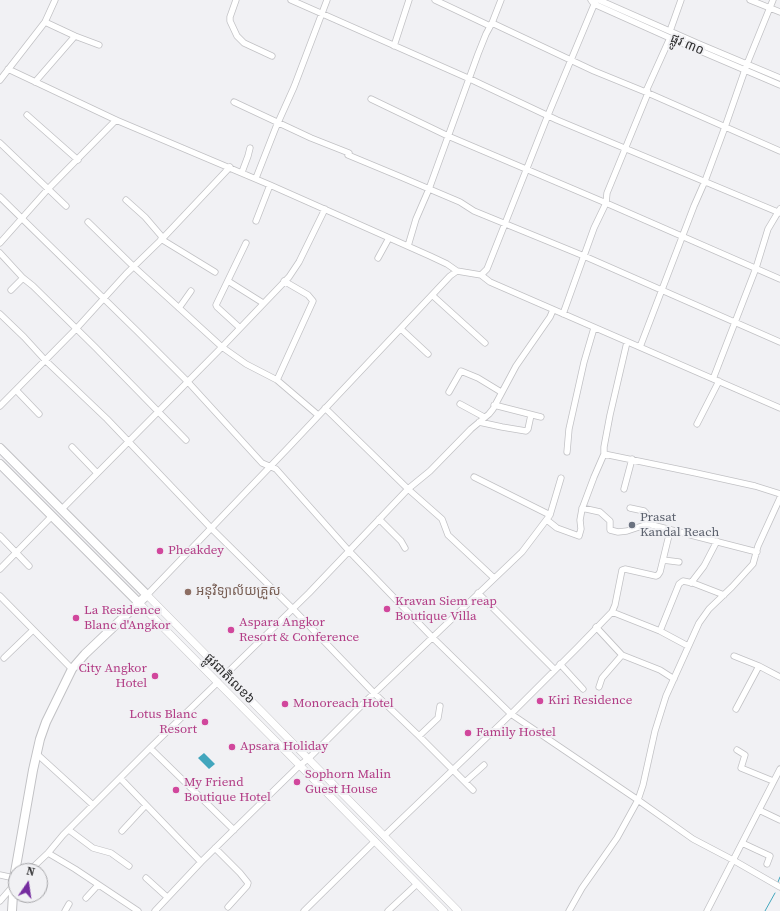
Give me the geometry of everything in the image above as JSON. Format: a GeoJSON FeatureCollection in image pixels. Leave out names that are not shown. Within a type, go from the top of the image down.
{"type":"FeatureCollection","features":[{"type":"Feature","properties":{"kind":"highway","name":"ផ្លូវជាតិលេខ៦"},"geometry":{"type":"LineString","coordinates":[[0,448],[147,595]]}},
{"type":"Feature","properties":{"kind":"highway","name":"ផ្លូវជាតិលេខ៦"},"geometry":{"type":"LineString","coordinates":[[0,464],[140,603]]}},
{"type":"Feature","properties":{"kind":"highway"},"geometry":{"type":"LineString","coordinates":[[17,863],[40,739],[46,722],[72,668],[147,595]]}},
{"type":"Feature","properties":{"kind":"main road","name":"ផ្លូវជាតិលេខ៦"},"geometry":{"type":"LineString","coordinates":[[147,595],[458,911]]}},
{"type":"Feature","properties":{"kind":"main road","name":"ផ្លូវជាតិលេខ៦"},"geometry":{"type":"LineString","coordinates":[[140,603],[444,911]]}},
{"type":"Feature","properties":{"kind":"street"},"geometry":{"type":"LineString","coordinates":[[0,80],[45,22],[55,0]]}},
{"type":"Feature","properties":{"kind":"street"},"geometry":{"type":"LineString","coordinates":[[236,0],[230,17],[232,28],[237,36],[244,43],[272,56]]}},
{"type":"Feature","properties":{"kind":"street"},"geometry":{"type":"LineString","coordinates":[[291,0],[470,79],[557,120],[779,212],[768,229],[756,268],[713,379]]}},
{"type":"Feature","properties":{"kind":"street"},"geometry":{"type":"LineString","coordinates":[[256,178],[294,87],[327,0]]}},
{"type":"Feature","properties":{"kind":"street"},"geometry":{"type":"LineString","coordinates":[[394,46],[409,0]]}},
{"type":"Feature","properties":{"kind":"street"},"geometry":{"type":"LineString","coordinates":[[435,0],[594,71],[780,151]]}},
{"type":"Feature","properties":{"kind":"street"},"geometry":{"type":"LineString","coordinates":[[408,246],[416,220],[429,189],[478,54],[501,0]]}},
{"type":"Feature","properties":{"kind":"street"},"geometry":{"type":"LineString","coordinates":[[670,31],[681,0]]}},
{"type":"Feature","properties":{"kind":"street"},"geometry":{"type":"LineString","coordinates":[[750,0],[780,12]]}},
{"type":"Feature","properties":{"kind":"street"},"geometry":{"type":"LineString","coordinates":[[640,347],[661,290],[705,181],[746,67],[773,0]]}},
{"type":"Feature","properties":{"kind":"street"},"geometry":{"type":"LineString","coordinates":[[481,275],[489,266],[548,115],[595,1]]}},
{"type":"Feature","properties":{"kind":"street","name":"ផ្លូវ ៣០"},"geometry":{"type":"LineString","coordinates":[[595,1],[670,31],[780,85]]}},
{"type":"Feature","properties":{"kind":"street","name":"ផ្លូវ ៣០"},"geometry":{"type":"LineString","coordinates":[[595,1],[670,38],[746,67],[780,78]]}},
{"type":"Feature","properties":{"kind":"street"},"geometry":{"type":"LineString","coordinates":[[45,22],[99,45]]}},
{"type":"Feature","properties":{"kind":"street"},"geometry":{"type":"LineString","coordinates":[[35,82],[75,36]]}},
{"type":"Feature","properties":{"kind":"street"},"geometry":{"type":"LineString","coordinates":[[563,314],[594,228],[606,203],[607,193],[648,93],[647,89],[670,38]]}},
{"type":"Feature","properties":{"kind":"street"},"geometry":{"type":"LineString","coordinates":[[8,69],[116,120],[270,184],[408,246],[443,262],[457,271],[481,275],[490,282],[780,408]]}},
{"type":"Feature","properties":{"kind":"street"},"geometry":{"type":"LineString","coordinates":[[372,99],[448,136],[780,279]]}},
{"type":"Feature","properties":{"kind":"street"},"geometry":{"type":"LineString","coordinates":[[234,102],[311,138],[460,202],[474,211],[584,256],[780,342]]}},
{"type":"Feature","properties":{"kind":"street"},"geometry":{"type":"LineString","coordinates":[[27,115],[78,160]]}},
{"type":"Feature","properties":{"kind":"street"},"geometry":{"type":"LineString","coordinates":[[0,243],[48,189],[116,120]]}},
{"type":"Feature","properties":{"kind":"street"},"geometry":{"type":"LineString","coordinates":[[0,143],[66,206]]}},
{"type":"Feature","properties":{"kind":"street"},"geometry":{"type":"LineString","coordinates":[[242,172],[250,148]]}},
{"type":"Feature","properties":{"kind":"street"},"geometry":{"type":"LineString","coordinates":[[0,406],[76,328],[133,266],[230,167]]}},
{"type":"Feature","properties":{"kind":"street"},"geometry":{"type":"LineString","coordinates":[[256,221],[270,184]]}},
{"type":"Feature","properties":{"kind":"street"},"geometry":{"type":"LineString","coordinates":[[0,197],[188,382],[262,463],[276,469],[349,551],[432,637],[511,714],[693,839],[734,860],[780,887]]}},
{"type":"Feature","properties":{"kind":"street"},"geometry":{"type":"LineString","coordinates":[[126,200],[145,217],[162,238],[215,272]]}},
{"type":"Feature","properties":{"kind":"street"},"geometry":{"type":"LineString","coordinates":[[62,509],[264,304],[299,262],[325,209]]}},
{"type":"Feature","properties":{"kind":"street"},"geometry":{"type":"LineString","coordinates":[[88,222],[133,266],[222,347],[246,364],[277,380],[318,415]]}},
{"type":"Feature","properties":{"kind":"street"},"geometry":{"type":"LineString","coordinates":[[378,258],[389,238]]}},
{"type":"Feature","properties":{"kind":"street"},"geometry":{"type":"LineString","coordinates":[[240,328],[216,306],[246,243]]}},
{"type":"Feature","properties":{"kind":"street"},"geometry":{"type":"LineString","coordinates":[[0,253],[23,278],[76,328],[186,440]]}},
{"type":"Feature","properties":{"kind":"street"},"geometry":{"type":"LineString","coordinates":[[147,595],[450,276],[457,271]]}},
{"type":"Feature","properties":{"kind":"street"},"geometry":{"type":"LineString","coordinates":[[11,290],[23,278]]}},
{"type":"Feature","properties":{"kind":"street"},"geometry":{"type":"LineString","coordinates":[[228,281],[264,304]]}},
{"type":"Feature","properties":{"kind":"street"},"geometry":{"type":"LineString","coordinates":[[277,380],[313,301],[308,295],[284,281]]}},
{"type":"Feature","properties":{"kind":"street"},"geometry":{"type":"LineString","coordinates":[[179,308],[191,291]]}},
{"type":"Feature","properties":{"kind":"street"},"geometry":{"type":"LineString","coordinates":[[432,295],[485,343]]}},
{"type":"Feature","properties":{"kind":"street"},"geometry":{"type":"LineString","coordinates":[[225,674],[293,609],[408,489],[430,471],[471,429],[489,414],[516,366],[550,317],[553,310]]}},
{"type":"Feature","properties":{"kind":"street"},"geometry":{"type":"LineString","coordinates":[[0,314],[45,360],[107,419],[211,528],[293,609],[374,693],[473,790]]}},
{"type":"Feature","properties":{"kind":"street"},"geometry":{"type":"LineString","coordinates":[[567,452],[570,429],[584,362],[594,328]]}},
{"type":"Feature","properties":{"kind":"street"},"geometry":{"type":"LineString","coordinates":[[401,329],[428,354]]}},
{"type":"Feature","properties":{"kind":"street"},"geometry":{"type":"LineString","coordinates":[[474,477],[549,518],[557,528],[580,536],[582,508],[604,454],[610,414],[627,342]]}},
{"type":"Feature","properties":{"kind":"street"},"geometry":{"type":"LineString","coordinates":[[449,392],[462,371],[501,392]]}},
{"type":"Feature","properties":{"kind":"street"},"geometry":{"type":"LineString","coordinates":[[697,424],[719,381]]}},
{"type":"Feature","properties":{"kind":"street"},"geometry":{"type":"LineString","coordinates":[[16,390],[39,414]]}},
{"type":"Feature","properties":{"kind":"street"},"geometry":{"type":"LineString","coordinates":[[460,404],[484,417]]}},
{"type":"Feature","properties":{"kind":"street"},"geometry":{"type":"LineString","coordinates":[[494,405],[540,417]]}},
{"type":"Feature","properties":{"kind":"street"},"geometry":{"type":"LineString","coordinates":[[325,408],[408,489],[442,519],[448,535],[494,578]]}},
{"type":"Feature","properties":{"kind":"street"},"geometry":{"type":"LineString","coordinates":[[479,422],[526,431],[528,429],[531,415]]}},
{"type":"Feature","properties":{"kind":"street"},"geometry":{"type":"LineString","coordinates":[[72,447],[97,473]]}},
{"type":"Feature","properties":{"kind":"street"},"geometry":{"type":"LineString","coordinates":[[604,454],[755,486],[780,494]]}},
{"type":"Feature","properties":{"kind":"street"},"geometry":{"type":"LineString","coordinates":[[624,489],[632,459]]}},
{"type":"Feature","properties":{"kind":"street"},"geometry":{"type":"LineString","coordinates":[[155,911],[215,848],[432,637],[522,552],[549,518],[561,478]]}},
{"type":"Feature","properties":{"kind":"street"},"geometry":{"type":"LineString","coordinates":[[569,911],[582,888],[617,838],[638,800],[666,696],[702,617],[749,570],[753,564],[780,498]]}},
{"type":"Feature","properties":{"kind":"street"},"geometry":{"type":"LineString","coordinates":[[582,508],[600,512],[610,521],[610,530],[618,532],[648,524],[757,552]]}},
{"type":"Feature","properties":{"kind":"street"},"geometry":{"type":"LineString","coordinates":[[630,508],[644,511],[646,513],[646,522],[648,524]]}},
{"type":"Feature","properties":{"kind":"street"},"geometry":{"type":"LineString","coordinates":[[0,569],[52,516]]}},
{"type":"Feature","properties":{"kind":"street"},"geometry":{"type":"LineString","coordinates":[[379,519],[401,541],[405,548]]}},
{"type":"Feature","properties":{"kind":"street"},"geometry":{"type":"LineString","coordinates":[[384,836],[511,714],[612,612],[615,605],[622,570],[625,569],[656,576],[660,572],[670,530]]}},
{"type":"Feature","properties":{"kind":"street"},"geometry":{"type":"LineString","coordinates":[[0,536],[29,566]]}},
{"type":"Feature","properties":{"kind":"street"},"geometry":{"type":"LineString","coordinates":[[691,582],[704,566],[717,541]]}},
{"type":"Feature","properties":{"kind":"street"},"geometry":{"type":"LineString","coordinates":[[663,560],[679,562]]}},
{"type":"Feature","properties":{"kind":"street"},"geometry":{"type":"LineString","coordinates":[[660,631],[680,584],[683,581],[691,582],[724,595]]}},
{"type":"Feature","properties":{"kind":"street"},"geometry":{"type":"LineString","coordinates":[[478,594],[555,670]]}},
{"type":"Feature","properties":{"kind":"street"},"geometry":{"type":"LineString","coordinates":[[0,596],[72,668]]}},
{"type":"Feature","properties":{"kind":"street"},"geometry":{"type":"LineString","coordinates":[[612,612],[660,631],[688,646]]}},
{"type":"Feature","properties":{"kind":"street"},"geometry":{"type":"LineString","coordinates":[[596,627],[622,655],[660,670],[674,679]]}},
{"type":"Feature","properties":{"kind":"street"},"geometry":{"type":"LineString","coordinates":[[4,658],[33,630]]}},
{"type":"Feature","properties":{"kind":"street"},"geometry":{"type":"LineString","coordinates":[[599,687],[604,675],[622,655]]}},
{"type":"Feature","properties":{"kind":"street"},"geometry":{"type":"LineString","coordinates":[[734,656],[759,666],[780,677]]}},
{"type":"Feature","properties":{"kind":"street"},"geometry":{"type":"LineString","coordinates":[[560,664],[583,689]]}},
{"type":"Feature","properties":{"kind":"street"},"geometry":{"type":"LineString","coordinates":[[736,709],[759,666]]}},
{"type":"Feature","properties":{"kind":"street"},"geometry":{"type":"LineString","coordinates":[[37,863],[63,835],[218,682]]}},
{"type":"Feature","properties":{"kind":"street"},"geometry":{"type":"LineString","coordinates":[[419,736],[438,718],[440,706]]}},
{"type":"Feature","properties":{"kind":"street"},"geometry":{"type":"LineString","coordinates":[[150,748],[234,830]]}},
{"type":"Feature","properties":{"kind":"street"},"geometry":{"type":"LineString","coordinates":[[737,750],[745,755],[741,768],[773,781]]}},
{"type":"Feature","properties":{"kind":"street"},"geometry":{"type":"LineString","coordinates":[[37,754],[93,805]]}},
{"type":"Feature","properties":{"kind":"street"},"geometry":{"type":"LineString","coordinates":[[465,782],[484,765]]}},
{"type":"Feature","properties":{"kind":"street"},"geometry":{"type":"LineString","coordinates":[[707,911],[780,769]]}},
{"type":"Feature","properties":{"kind":"street"},"geometry":{"type":"LineString","coordinates":[[120,778],[201,862]]}},
{"type":"Feature","properties":{"kind":"street"},"geometry":{"type":"LineString","coordinates":[[122,831],[146,805]]}},
{"type":"Feature","properties":{"kind":"street"},"geometry":{"type":"LineString","coordinates":[[759,810],[780,820]]}},
{"type":"Feature","properties":{"kind":"street"},"geometry":{"type":"LineString","coordinates":[[69,830],[93,848],[111,853],[129,866]]}},
{"type":"Feature","properties":{"kind":"street"},"geometry":{"type":"LineString","coordinates":[[304,911],[375,841]]}},
{"type":"Feature","properties":{"kind":"street"},"geometry":{"type":"LineString","coordinates":[[742,843],[770,856],[767,864]]}},
{"type":"Feature","properties":{"kind":"street"},"geometry":{"type":"LineString","coordinates":[[215,848],[248,883],[228,907]]}},
{"type":"Feature","properties":{"kind":"street"},"geometry":{"type":"LineString","coordinates":[[48,853],[138,911]]}},
{"type":"Feature","properties":{"kind":"street"},"geometry":{"type":"LineString","coordinates":[[146,878],[167,897]]}},
{"type":"Feature","properties":{"kind":"street"},"geometry":{"type":"LineString","coordinates":[[388,911],[417,884]]}},
{"type":"Feature","properties":{"kind":"street"},"geometry":{"type":"LineString","coordinates":[[86,898],[98,885]]}},
{"type":"Feature","properties":{"kind":"street"},"geometry":{"type":"LineString","coordinates":[[0,901],[8,890]]}},
{"type":"Feature","properties":{"kind":"street"},"geometry":{"type":"LineString","coordinates":[[65,911],[69,904]]}},
{"type":"Feature","properties":{"kind":"water"},"geometry":{"type":"Polygon","coordinates":[[[204,753],[215,764],[209,769],[198,758],[204,753]]]}},
{"type":"Feature","properties":{"kind":"waterway"},"geometry":{"type":"LineString","coordinates":[[778,882],[780,877]]}},
{"type":"Feature","properties":{"kind":"waterway"},"geometry":{"type":"LineString","coordinates":[[765,911],[775,893]]}},
{"type":"Feature","properties":{"kind":"place","name":"Prasat Kandal Reach"},"geometry":{"type":"Point","coordinates":[632,525]}},
{"type":"Feature","properties":{"kind":"place","name":"Pheakdey"},"geometry":{"type":"Point","coordinates":[160,551]}},
{"type":"Feature","properties":{"kind":"place","name":"អនុវិទ្យាល័យគ្រួស"},"geometry":{"type":"Point","coordinates":[188,592]}},
{"type":"Feature","properties":{"kind":"place","name":"Kravan Siem reap Boutique Villa"},"geometry":{"type":"Point","coordinates":[387,609]}},
{"type":"Feature","properties":{"kind":"place","name":"La Residence Blanc d'Angkor"},"geometry":{"type":"Point","coordinates":[76,618]}},
{"type":"Feature","properties":{"kind":"place","name":"Aspara Angkor Resort & Conference"},"geometry":{"type":"Point","coordinates":[231,630]}},
{"type":"Feature","properties":{"kind":"place","name":"City Angkor Hotel"},"geometry":{"type":"Point","coordinates":[155,676]}},
{"type":"Feature","properties":{"kind":"place","name":"Kiri Residence"},"geometry":{"type":"Point","coordinates":[540,701]}},
{"type":"Feature","properties":{"kind":"place","name":"Monoreach Hotel"},"geometry":{"type":"Point","coordinates":[285,704]}},
{"type":"Feature","properties":{"kind":"place","name":"Lotus Blanc Resort"},"geometry":{"type":"Point","coordinates":[205,722]}},
{"type":"Feature","properties":{"kind":"place","name":"Family Hostel"},"geometry":{"type":"Point","coordinates":[468,733]}},
{"type":"Feature","properties":{"kind":"place","name":"Apsara Holiday"},"geometry":{"type":"Point","coordinates":[232,747]}},
{"type":"Feature","properties":{"kind":"place","name":"Sophorn Malin Guest House"},"geometry":{"type":"Point","coordinates":[297,782]}},
{"type":"Feature","properties":{"kind":"place","name":"My Friend Boutique Hotel"},"geometry":{"type":"Point","coordinates":[176,790]}}]}
